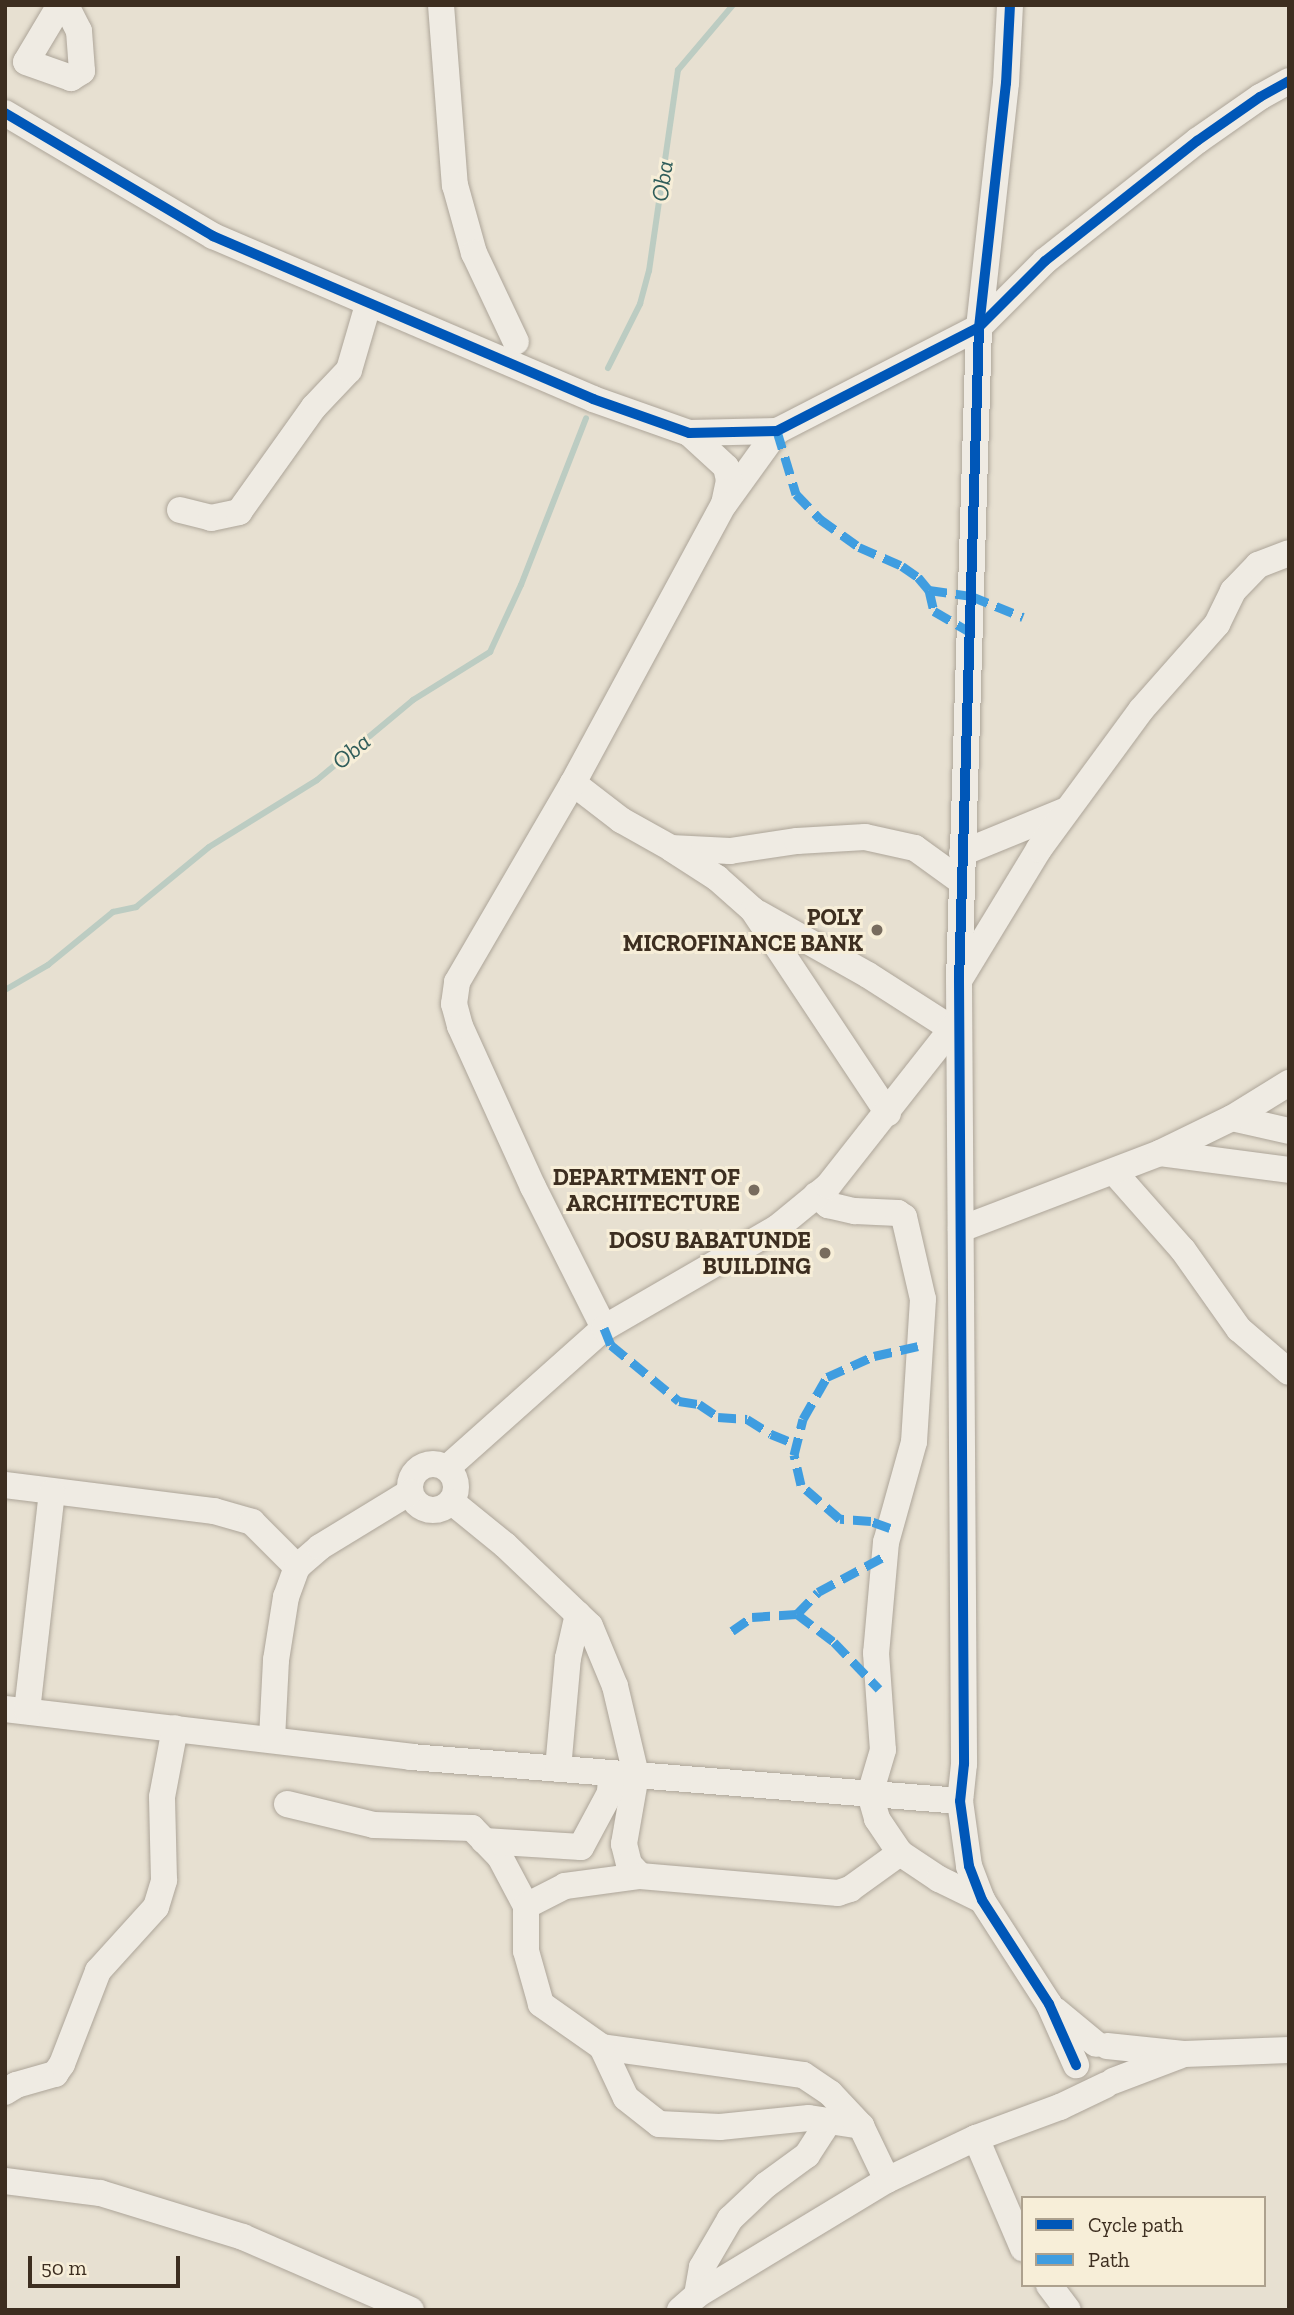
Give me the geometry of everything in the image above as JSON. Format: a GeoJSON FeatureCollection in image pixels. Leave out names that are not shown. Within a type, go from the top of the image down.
{"type":"FeatureCollection","features":[{"type":"Feature","properties":{"kind":"street"},"geometry":{"type":"LineString","coordinates":[[60,5],[15,58],[71,78],[82,71],[79,31],[66,5]]}},
{"type":"Feature","properties":{"kind":"street"},"geometry":{"type":"LineString","coordinates":[[441,5],[455,185],[474,253],[516,342]]}},
{"type":"Feature","properties":{"kind":"street"},"geometry":{"type":"LineString","coordinates":[[1010,5],[1006,83],[979,327],[959,981],[955,1025],[961,1229],[964,1764],[960,1801],[969,1866],[982,1900],[1049,2004],[1084,2082],[1094,2087],[1110,2083]]}},
{"type":"Feature","properties":{"kind":"street"},"geometry":{"type":"LineString","coordinates":[[5,113],[212,236],[593,399],[689,433],[777,431],[979,327],[1045,261],[1197,141],[1260,97],[1289,81]]}},
{"type":"Feature","properties":{"kind":"street"},"geometry":{"type":"LineString","coordinates":[[180,510],[211,519],[239,512],[314,407],[349,370],[368,305]]}},
{"type":"Feature","properties":{"kind":"street"},"geometry":{"type":"LineString","coordinates":[[604,1328],[533,1187],[460,1026],[454,1004],[457,982],[573,783],[724,504],[777,431]]}},
{"type":"Feature","properties":{"kind":"street"},"geometry":{"type":"LineString","coordinates":[[689,433],[726,467],[729,480],[724,504]]}},
{"type":"Feature","properties":{"kind":"street"},"geometry":{"type":"LineString","coordinates":[[959,981],[1039,849],[1141,710],[1217,624],[1233,591],[1258,565],[1289,553]]}},
{"type":"Feature","properties":{"kind":"street"},"geometry":{"type":"LineString","coordinates":[[573,783],[621,820],[717,878],[753,910],[955,1025]]}},
{"type":"Feature","properties":{"kind":"street"},"geometry":{"type":"LineString","coordinates":[[962,853],[1068,810]]}},
{"type":"Feature","properties":{"kind":"street"},"geometry":{"type":"LineString","coordinates":[[671,848],[730,851],[797,841],[865,837],[915,848],[962,882]]}},
{"type":"Feature","properties":{"kind":"street"},"geometry":{"type":"LineString","coordinates":[[753,910],[888,1113]]}},
{"type":"Feature","properties":{"kind":"street"},"geometry":{"type":"LineString","coordinates":[[447,1468],[604,1328],[778,1227],[828,1185],[888,1113],[955,1025]]}},
{"type":"Feature","properties":{"kind":"street"},"geometry":{"type":"LineString","coordinates":[[961,1229],[1115,1173],[1160,1153],[1232,1118],[1289,1083]]}},
{"type":"Feature","properties":{"kind":"street"},"geometry":{"type":"LineString","coordinates":[[1232,1118],[1289,1131]]}},
{"type":"Feature","properties":{"kind":"street"},"geometry":{"type":"LineString","coordinates":[[1160,1153],[1289,1170]]}},
{"type":"Feature","properties":{"kind":"street"},"geometry":{"type":"LineString","coordinates":[[1115,1173],[1183,1250],[1239,1329],[1289,1372]]}},
{"type":"Feature","properties":{"kind":"street"},"geometry":{"type":"LineString","coordinates":[[816,1195],[828,1205],[856,1211],[898,1213],[904,1217],[923,1299],[914,1442],[886,1542],[876,1653],[883,1750],[870,1794],[877,1819],[900,1853],[939,1879],[982,1900]]}},
{"type":"Feature","properties":{"kind":"street"},"geometry":{"type":"LineString","coordinates":[[431,1464],[447,1468],[456,1480],[456,1495],[452,1502],[440,1510],[425,1509],[413,1499],[410,1492],[412,1477],[417,1470],[431,1464]]}},
{"type":"Feature","properties":{"kind":"street"},"geometry":{"type":"LineString","coordinates":[[5,1485],[214,1511],[252,1522],[297,1567]]}},
{"type":"Feature","properties":{"kind":"street"},"geometry":{"type":"LineString","coordinates":[[52,1492],[16,1710],[411,1757],[960,1801]]}},
{"type":"Feature","properties":{"kind":"street"},"geometry":{"type":"LineString","coordinates":[[272,1739],[276,1660],[286,1597],[297,1567],[320,1547],[410,1492]]}},
{"type":"Feature","properties":{"kind":"street"},"geometry":{"type":"LineString","coordinates":[[452,1502],[505,1545],[590,1626],[615,1686],[623,1774],[624,1844],[629,1864],[640,1876]]}},
{"type":"Feature","properties":{"kind":"street"},"geometry":{"type":"LineString","coordinates":[[558,1769],[568,1658],[578,1614]]}},
{"type":"Feature","properties":{"kind":"street"},"geometry":{"type":"LineString","coordinates":[[5,2092],[16,2085],[55,2074],[62,2064],[99,1970],[156,1907],[164,1880],[162,1797],[176,1728]]}},
{"type":"Feature","properties":{"kind":"street"},"geometry":{"type":"LineString","coordinates":[[484,1841],[581,1847],[623,1774]]}},
{"type":"Feature","properties":{"kind":"street"},"geometry":{"type":"LineString","coordinates":[[288,1804],[374,1825],[472,1828],[500,1857],[526,1906],[526,1951],[541,2004],[602,2047],[803,2075],[830,2093],[861,2126],[887,2180]]}},
{"type":"Feature","properties":{"kind":"street"},"geometry":{"type":"LineString","coordinates":[[526,1906],[565,1886],[640,1876],[838,1893],[850,1889],[900,1853]]}},
{"type":"Feature","properties":{"kind":"street"},"geometry":{"type":"LineString","coordinates":[[1049,2004],[1119,2062],[1110,2083]]}},
{"type":"Feature","properties":{"kind":"street"},"geometry":{"type":"LineString","coordinates":[[1034,2115],[1061,2095],[1077,2068],[1079,2055],[1101,2045],[1184,2054],[1289,2050]]}},
{"type":"Feature","properties":{"kind":"street"},"geometry":{"type":"LineString","coordinates":[[602,2047],[626,2098],[659,2124],[720,2127],[809,2118],[861,2126]]}},
{"type":"Feature","properties":{"kind":"street"},"geometry":{"type":"LineString","coordinates":[[688,2302],[887,2180],[976,2138],[1060,2107],[1110,2083],[1184,2054]]}},
{"type":"Feature","properties":{"kind":"street"},"geometry":{"type":"LineString","coordinates":[[688,2302],[702,2266],[730,2218],[766,2185],[807,2155],[829,2121]]}},
{"type":"Feature","properties":{"kind":"street"},"geometry":{"type":"LineString","coordinates":[[976,2138],[1021,2243]]}},
{"type":"Feature","properties":{"kind":"street"},"geometry":{"type":"LineString","coordinates":[[5,2181],[100,2193],[243,2237],[411,2310]]}},
{"type":"Feature","properties":{"kind":"street"},"geometry":{"type":"LineString","coordinates":[[1051,2287],[1068,2310]]}},
{"type":"Feature","properties":{"kind":"waterway","name":"Oba"},"geometry":{"type":"LineString","coordinates":[[608,368],[640,304],[649,271],[678,70],[733,5]]}},
{"type":"Feature","properties":{"kind":"waterway","name":"Oba"},"geometry":{"type":"LineString","coordinates":[[5,990],[48,965],[113,912],[136,907],[209,847],[317,780],[413,700],[490,652],[521,585],[586,418]]}},
{"type":"Feature","properties":{"kind":"marked path"},"geometry":{"type":"LineString","coordinates":[[777,431],[796,494],[820,519],[859,547],[902,566],[918,577],[929,590],[971,596],[1023,617]]}},
{"type":"Feature","properties":{"kind":"marked path"},"geometry":{"type":"LineString","coordinates":[[929,590],[934,611],[970,632]]}},
{"type":"Feature","properties":{"kind":"marked path"},"geometry":{"type":"LineString","coordinates":[[604,1328],[611,1345],[679,1401],[699,1404],[718,1417],[747,1419],[771,1434],[796,1444]]}},
{"type":"Feature","properties":{"kind":"marked path"},"geometry":{"type":"LineString","coordinates":[[890,1528],[871,1521],[840,1519],[801,1485],[794,1455],[803,1419],[827,1377],[874,1356],[918,1346]]}},
{"type":"Feature","properties":{"kind":"marked path"},"geometry":{"type":"LineString","coordinates":[[797,1614],[818,1592],[885,1556]]}},
{"type":"Feature","properties":{"kind":"marked path"},"geometry":{"type":"LineString","coordinates":[[732,1631],[752,1617],[797,1614],[834,1642],[879,1689]]}},
{"type":"Feature","properties":{"kind":"cycle path"},"geometry":{"type":"LineString","coordinates":[[1010,5],[1006,83],[979,327],[959,981],[964,1764],[960,1801],[969,1866],[982,1900],[1049,2004],[1076,2065]]}},
{"type":"Feature","properties":{"kind":"cycle path"},"geometry":{"type":"LineString","coordinates":[[5,113],[213,236],[593,399],[689,433],[777,431],[979,327],[1045,261],[1197,141],[1260,97],[1289,81]]}},
{"type":"Feature","properties":{"kind":"place","name":"POLY MICROFINANCE BANK"},"geometry":{"type":"Point","coordinates":[877,930]}},
{"type":"Feature","properties":{"kind":"place","name":"DEPARTMENT OF ARCHITECTURE"},"geometry":{"type":"Point","coordinates":[754,1190]}},
{"type":"Feature","properties":{"kind":"place","name":"DOSU BABATUNDE BUILDING"},"geometry":{"type":"Point","coordinates":[825,1253]}}]}
